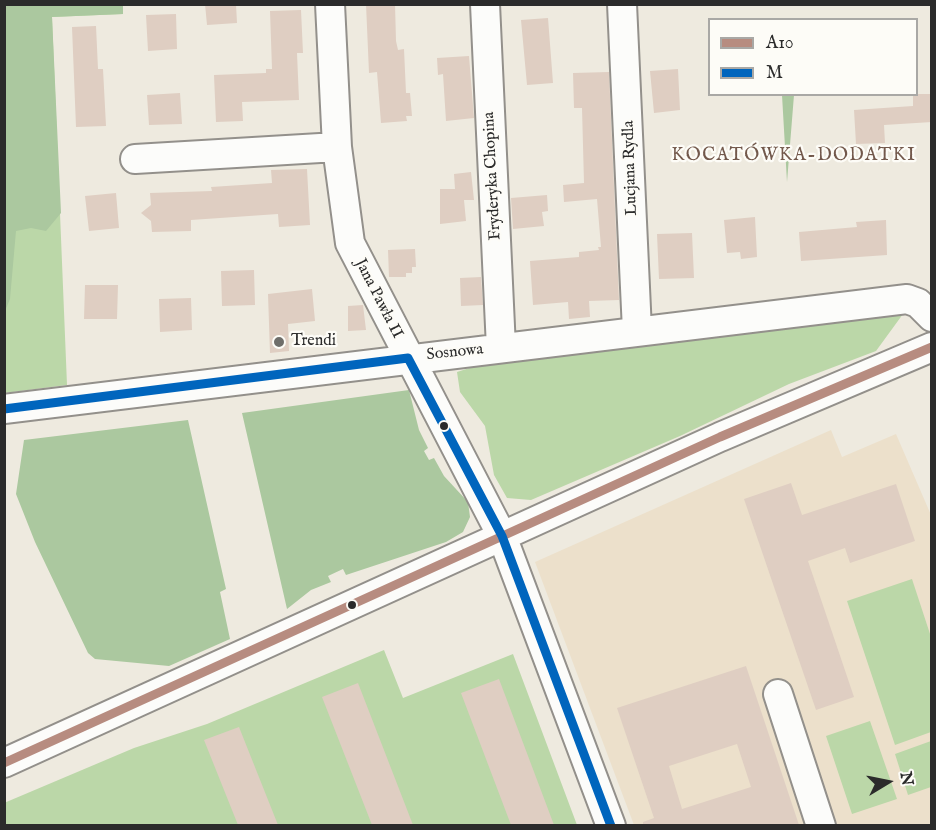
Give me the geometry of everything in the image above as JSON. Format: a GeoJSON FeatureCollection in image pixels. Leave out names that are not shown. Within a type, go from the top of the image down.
{"type":"FeatureCollection","features":[{"type":"Feature","properties":{"kind":"street","name":"Jana Pawła II"},"geometry":{"type":"LineString","coordinates":[[330,4],[337,147],[350,243],[502,536],[611,825]]}},
{"type":"Feature","properties":{"kind":"street","name":"Fryderyka Chopina"},"geometry":{"type":"LineString","coordinates":[[484,4],[501,348]]}},
{"type":"Feature","properties":{"kind":"street","name":"Lucjana Rydla"},"geometry":{"type":"LineString","coordinates":[[622,4],[637,331]]}},
{"type":"Feature","properties":{"kind":"street"},"geometry":{"type":"LineString","coordinates":[[135,159],[337,147]]}},
{"type":"Feature","properties":{"kind":"street","name":"Sosnowa"},"geometry":{"type":"LineString","coordinates":[[4,409],[907,299],[918,303],[932,317]]}},
{"type":"Feature","properties":{"kind":"street"},"geometry":{"type":"LineString","coordinates":[[4,763],[720,437],[932,347]]}},
{"type":"Feature","properties":{"kind":"street"},"geometry":{"type":"LineString","coordinates":[[778,694],[821,825]]}},
{"type":"Feature","properties":{"kind":"shaded area"},"geometry":{"type":"Polygon","coordinates":[[[831,430],[842,457],[896,434],[931,515],[931,825],[634,825],[535,562],[831,430]]]}},
{"type":"Feature","properties":{"kind":"green space"},"geometry":{"type":"Polygon","coordinates":[[[4,5],[123,14],[52,17],[67,385],[5,393],[4,5]]]}},
{"type":"Feature","properties":{"kind":"green space"},"geometry":{"type":"Polygon","coordinates":[[[4,5],[123,5],[123,14],[52,17],[61,213],[46,231],[31,228],[16,231],[10,299],[5,311],[4,5]]]}},
{"type":"Feature","properties":{"kind":"green space"},"geometry":{"type":"Polygon","coordinates":[[[782,96],[794,96],[787,182],[782,96]]]}},
{"type":"Feature","properties":{"kind":"green space"},"geometry":{"type":"Polygon","coordinates":[[[903,314],[876,351],[789,384],[680,436],[531,500],[507,498],[494,475],[485,426],[460,392],[457,372],[482,364],[758,328],[903,314]]]}},
{"type":"Feature","properties":{"kind":"green space"},"geometry":{"type":"Polygon","coordinates":[[[409,390],[419,430],[428,448],[424,451],[429,460],[434,458],[444,476],[468,502],[470,517],[463,532],[446,542],[346,575],[343,569],[328,576],[331,582],[311,590],[287,609],[242,413],[409,390]]]}},
{"type":"Feature","properties":{"kind":"green space"},"geometry":{"type":"Polygon","coordinates":[[[188,420],[226,589],[220,592],[230,639],[169,666],[95,659],[88,653],[35,542],[16,494],[24,440],[188,420]]]}},
{"type":"Feature","properties":{"kind":"green space"},"geometry":{"type":"Polygon","coordinates":[[[912,579],[931,637],[931,732],[895,745],[847,601],[912,579]]]}},
{"type":"Feature","properties":{"kind":"green space"},"geometry":{"type":"Polygon","coordinates":[[[384,650],[403,698],[513,654],[577,825],[5,826],[4,803],[134,748],[207,724],[384,650]]]}},
{"type":"Feature","properties":{"kind":"green space"},"geometry":{"type":"Polygon","coordinates":[[[870,721],[897,799],[852,814],[826,736],[870,721]]]}},
{"type":"Feature","properties":{"kind":"green space"},"geometry":{"type":"Polygon","coordinates":[[[931,741],[931,787],[908,795],[895,754],[931,741]]]}},
{"type":"Feature","properties":{"kind":"building"},"geometry":{"type":"Polygon","coordinates":[[[205,4],[236,4],[237,23],[207,25],[205,4]]]}},
{"type":"Feature","properties":{"kind":"building"},"geometry":{"type":"Polygon","coordinates":[[[366,4],[395,4],[396,41],[398,50],[404,49],[406,93],[410,93],[412,116],[406,116],[407,121],[381,123],[377,72],[369,73],[366,4]]]}},
{"type":"Feature","properties":{"kind":"building"},"geometry":{"type":"Polygon","coordinates":[[[301,10],[303,53],[297,53],[299,100],[242,102],[243,121],[216,122],[214,75],[266,73],[266,69],[272,69],[270,11],[301,10]]]}},
{"type":"Feature","properties":{"kind":"building"},"geometry":{"type":"Polygon","coordinates":[[[176,14],[177,49],[148,51],[146,15],[176,14]]]}},
{"type":"Feature","properties":{"kind":"building"},"geometry":{"type":"Polygon","coordinates":[[[548,18],[553,83],[527,85],[521,20],[548,18]]]}},
{"type":"Feature","properties":{"kind":"building"},"geometry":{"type":"Polygon","coordinates":[[[96,26],[98,69],[103,69],[106,126],[76,127],[72,27],[96,26]]]}},
{"type":"Feature","properties":{"kind":"building"},"geometry":{"type":"Polygon","coordinates":[[[469,56],[474,118],[446,121],[443,74],[438,75],[437,58],[469,56]]]}},
{"type":"Feature","properties":{"kind":"building"},"geometry":{"type":"Polygon","coordinates":[[[678,69],[680,110],[654,113],[650,71],[678,69]]]}},
{"type":"Feature","properties":{"kind":"building"},"geometry":{"type":"Polygon","coordinates":[[[609,72],[619,300],[589,301],[590,317],[569,319],[568,302],[533,305],[530,261],[579,257],[579,252],[599,250],[598,247],[601,247],[597,199],[564,202],[563,185],[584,183],[582,108],[574,108],[573,73],[609,72]]]}},
{"type":"Feature","properties":{"kind":"building"},"geometry":{"type":"Polygon","coordinates":[[[180,93],[182,124],[149,125],[147,95],[180,93]]]}},
{"type":"Feature","properties":{"kind":"building"},"geometry":{"type":"Polygon","coordinates":[[[932,94],[932,122],[884,125],[885,143],[856,144],[854,110],[913,106],[913,96],[932,94]]]}},
{"type":"Feature","properties":{"kind":"building"},"geometry":{"type":"Polygon","coordinates":[[[307,169],[310,225],[279,227],[278,214],[191,220],[191,231],[152,232],[151,221],[141,213],[151,205],[150,193],[212,191],[211,187],[272,183],[271,170],[307,169]]]}},
{"type":"Feature","properties":{"kind":"building"},"geometry":{"type":"Polygon","coordinates":[[[471,172],[474,200],[464,200],[466,221],[440,224],[440,189],[455,189],[454,174],[471,172]]]}},
{"type":"Feature","properties":{"kind":"building"},"geometry":{"type":"Polygon","coordinates":[[[116,193],[119,228],[89,231],[85,196],[116,193]]]}},
{"type":"Feature","properties":{"kind":"building"},"geometry":{"type":"Polygon","coordinates":[[[547,195],[548,211],[542,212],[544,226],[513,229],[511,198],[547,195]]]}},
{"type":"Feature","properties":{"kind":"building"},"geometry":{"type":"Polygon","coordinates":[[[755,217],[757,257],[741,259],[740,252],[727,253],[724,220],[755,217]]]}},
{"type":"Feature","properties":{"kind":"building"},"geometry":{"type":"Polygon","coordinates":[[[886,220],[887,255],[801,261],[799,232],[857,227],[856,222],[886,220]]]}},
{"type":"Feature","properties":{"kind":"building"},"geometry":{"type":"Polygon","coordinates":[[[692,233],[694,278],[659,279],[657,234],[692,233]]]}},
{"type":"Feature","properties":{"kind":"building"},"geometry":{"type":"Polygon","coordinates":[[[415,249],[416,267],[412,267],[412,273],[406,273],[406,277],[389,277],[388,250],[415,249]]]}},
{"type":"Feature","properties":{"kind":"building"},"geometry":{"type":"Polygon","coordinates":[[[254,270],[255,305],[222,306],[221,271],[254,270]]]}},
{"type":"Feature","properties":{"kind":"building"},"geometry":{"type":"Polygon","coordinates":[[[481,277],[483,305],[461,306],[460,278],[481,277]]]}},
{"type":"Feature","properties":{"kind":"building"},"geometry":{"type":"Polygon","coordinates":[[[85,285],[118,285],[117,319],[84,319],[85,285]]]}},
{"type":"Feature","properties":{"kind":"building"},"geometry":{"type":"Polygon","coordinates":[[[312,289],[315,321],[288,324],[289,351],[270,353],[268,294],[312,289]]]}},
{"type":"Feature","properties":{"kind":"building"},"geometry":{"type":"Polygon","coordinates":[[[191,298],[192,330],[160,332],[159,299],[191,298]]]}},
{"type":"Feature","properties":{"kind":"building"},"geometry":{"type":"Polygon","coordinates":[[[363,305],[366,330],[348,331],[348,306],[363,305]]]}},
{"type":"Feature","properties":{"kind":"building"},"geometry":{"type":"Polygon","coordinates":[[[791,483],[802,515],[896,484],[915,541],[850,563],[845,548],[808,561],[854,697],[816,710],[744,499],[791,483]]]}},
{"type":"Feature","properties":{"kind":"building"},"geometry":{"type":"Polygon","coordinates":[[[746,666],[799,825],[643,825],[643,822],[654,818],[617,708],[746,666]],[[737,744],[669,766],[682,809],[751,787],[737,744]]]}},
{"type":"Feature","properties":{"kind":"building"},"geometry":{"type":"Polygon","coordinates":[[[499,679],[554,825],[511,825],[461,693],[499,679]]]}},
{"type":"Feature","properties":{"kind":"building"},"geometry":{"type":"Polygon","coordinates":[[[358,683],[413,825],[372,825],[322,697],[358,683]]]}},
{"type":"Feature","properties":{"kind":"building"},"geometry":{"type":"Polygon","coordinates":[[[239,727],[278,825],[238,825],[204,740],[239,727]]]}},
{"type":"Feature","properties":{"kind":"transit line","name":"A10"},"geometry":{"type":"LineString","coordinates":[[4,763],[720,437],[932,347]]}},
{"type":"Feature","properties":{"kind":"transit line","name":"M"},"geometry":{"type":"LineString","coordinates":[[408,358],[502,536],[611,826]]}},
{"type":"Feature","properties":{"kind":"transit line","name":"M"},"geometry":{"type":"LineString","coordinates":[[4,409],[408,358]]}},
{"type":"Feature","properties":{"kind":"place","name":"Trendi"},"geometry":{"type":"Point","coordinates":[279,342]}},
{"type":"Feature","properties":{"kind":"district","name":"KOCATÓWKA-DODATKI"},"geometry":{"type":"Point","coordinates":[794,156]}}]}
